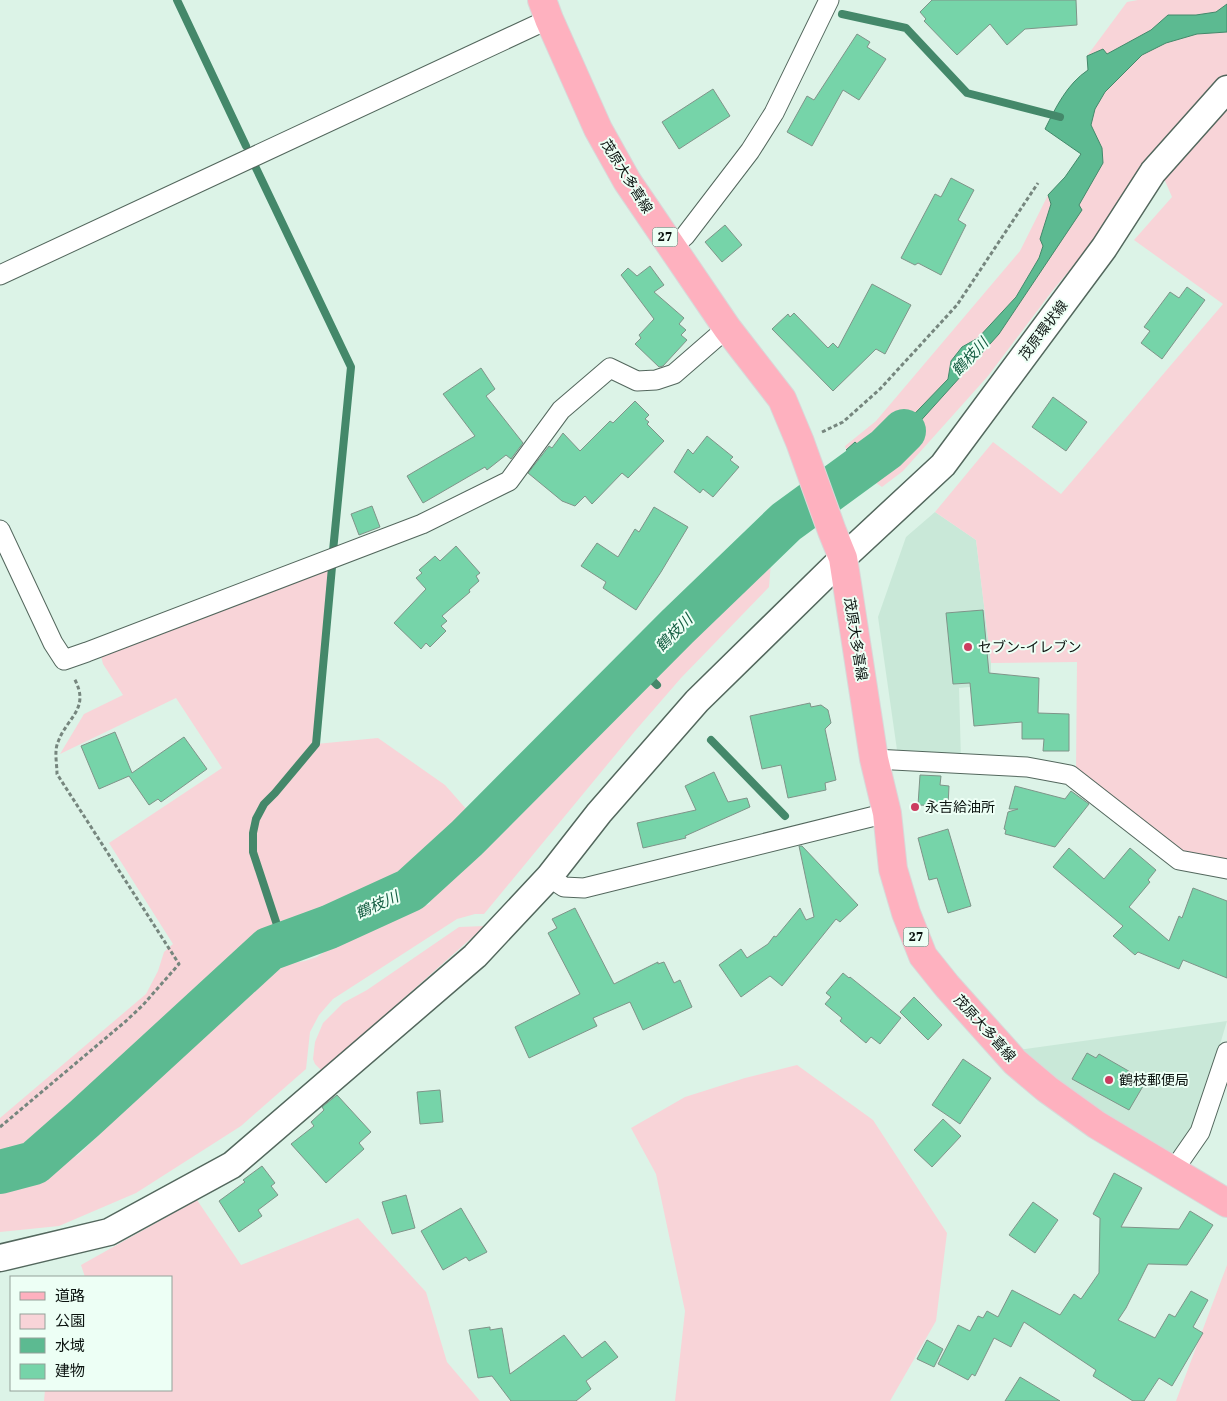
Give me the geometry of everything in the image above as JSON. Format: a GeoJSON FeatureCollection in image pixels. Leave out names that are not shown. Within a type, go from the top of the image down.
{"type":"FeatureCollection","features":[{"type":"Feature","properties":{"kind":"main road","name":"茂原大多喜線"},"geometry":{"type":"LineString","coordinates":[[546,9],[598,129],[627,181],[727,328],[782,399],[800,442],[843,558],[874,759],[886,813],[893,869],[906,913],[923,956],[947,986],[1015,1062],[1047,1089],[1097,1125],[1227,1203]]}},
{"type":"Feature","properties":{"kind":"main road","name":"茂原環状線"},"geometry":{"type":"LineString","coordinates":[[0,1258],[109,1232],[232,1165],[475,956],[549,877],[599,812],[697,701],[843,558],[942,465],[1104,248],[1153,172],[1227,89]]}},
{"type":"Feature","properties":{"kind":"street"},"geometry":{"type":"LineString","coordinates":[[672,246],[685,236],[750,150],[774,113],[829,0]]}},
{"type":"Feature","properties":{"kind":"street"},"geometry":{"type":"LineString","coordinates":[[0,275],[546,9]]}},
{"type":"Feature","properties":{"kind":"street"},"geometry":{"type":"LineString","coordinates":[[0,530],[64,660],[422,524],[509,481],[561,410],[610,368],[637,381],[656,380],[674,374],[727,328]]}},
{"type":"Feature","properties":{"kind":"street"},"geometry":{"type":"LineString","coordinates":[[874,759],[1027,767],[1070,775],[1179,860],[1227,869]]}},
{"type":"Feature","properties":{"kind":"street"},"geometry":{"type":"LineString","coordinates":[[549,877],[564,887],[584,888],[886,813]]}},
{"type":"Feature","properties":{"kind":"street"},"geometry":{"type":"LineString","coordinates":[[1173,1171],[1200,1132],[1227,1052]]}},
{"type":"Feature","properties":{"kind":"path"},"geometry":{"type":"LineString","coordinates":[[822,433],[843,422],[880,389],[957,304],[1038,182]]}},
{"type":"Feature","properties":{"kind":"path"},"geometry":{"type":"LineString","coordinates":[[0,1127],[143,1006],[179,964],[57,774],[58,742],[80,702],[80,688],[64,660]]}},
{"type":"Feature","properties":{"kind":"shaded area"},"geometry":{"type":"Polygon","coordinates":[[[935,512],[976,540],[991,663],[991,685],[959,688],[961,759],[897,750],[878,617],[906,537],[935,512]]]}},
{"type":"Feature","properties":{"kind":"shaded area"},"geometry":{"type":"Polygon","coordinates":[[[1227,1021],[1198,1118],[1174,1156],[1049,1082],[1018,1050],[1227,1021]]]}},
{"type":"Feature","properties":{"kind":"green space"},"geometry":{"type":"Polygon","coordinates":[[[1138,0],[1227,0],[1227,4],[1217,12],[1196,15],[1168,15],[1151,30],[1107,54],[1103,49],[1087,56],[1127,2],[1138,0]]]}},
{"type":"Feature","properties":{"kind":"green space"},"geometry":{"type":"Polygon","coordinates":[[[1227,32],[1227,77],[1053,290],[988,376],[903,471],[882,487],[869,478],[999,334],[1103,163],[1102,148],[1091,125],[1095,109],[1105,92],[1141,55],[1166,43],[1197,34],[1227,32]]]}},
{"type":"Feature","properties":{"kind":"green space"},"geometry":{"type":"Polygon","coordinates":[[[1227,111],[1227,863],[1183,853],[1076,771],[1077,662],[991,663],[976,540],[935,512],[993,442],[1061,494],[1223,304],[1134,240],[1172,197],[1163,176],[1178,155],[1227,111]]]}},
{"type":"Feature","properties":{"kind":"green space"},"geometry":{"type":"Polygon","coordinates":[[[1048,195],[1051,204],[1040,239],[1043,246],[1039,258],[1016,297],[978,338],[961,347],[951,361],[948,379],[895,434],[879,446],[861,448],[855,442],[846,450],[845,446],[876,421],[1020,251],[1048,195]]]}},
{"type":"Feature","properties":{"kind":"green space"},"geometry":{"type":"Polygon","coordinates":[[[770,544],[772,549],[769,587],[681,678],[484,914],[475,914],[457,919],[333,999],[319,1015],[310,1032],[306,1069],[241,1126],[136,1193],[59,1226],[0,1232],[0,1181],[21,1176],[78,1155],[109,1125],[112,1116],[159,1073],[169,1053],[243,986],[259,974],[280,965],[317,957],[365,923],[430,904],[428,887],[555,768],[555,760],[643,674],[654,687],[659,682],[648,669],[770,544]]]}},
{"type":"Feature","properties":{"kind":"green space"},"geometry":{"type":"Polygon","coordinates":[[[332,568],[316,744],[378,738],[445,785],[476,820],[406,885],[356,910],[262,947],[221,974],[147,1054],[31,1156],[0,1168],[0,1118],[146,994],[158,971],[164,952],[173,944],[109,843],[222,768],[176,698],[60,754],[84,714],[123,695],[103,664],[101,656],[332,568]]]}},
{"type":"Feature","properties":{"kind":"green space"},"geometry":{"type":"Polygon","coordinates":[[[485,926],[322,1071],[315,1064],[313,1059],[315,1042],[323,1023],[343,1003],[367,990],[459,927],[485,926]]]}},
{"type":"Feature","properties":{"kind":"green space"},"geometry":{"type":"Polygon","coordinates":[[[797,1065],[873,1120],[947,1233],[936,1321],[890,1401],[675,1401],[685,1311],[656,1174],[631,1128],[685,1097],[745,1078],[797,1065]]]}},
{"type":"Feature","properties":{"kind":"green space"},"geometry":{"type":"Polygon","coordinates":[[[197,1200],[241,1265],[358,1218],[426,1292],[447,1362],[480,1401],[44,1401],[45,1391],[172,1391],[172,1276],[85,1276],[81,1265],[197,1200]]]}},
{"type":"Feature","properties":{"kind":"green space"},"geometry":{"type":"Polygon","coordinates":[[[1227,1265],[1227,1401],[1176,1401],[1227,1265]]]}},
{"type":"Feature","properties":{"kind":"water"},"geometry":{"type":"Polygon","coordinates":[[[1227,4],[1227,32],[1197,34],[1166,43],[1142,55],[1105,92],[1095,109],[1091,125],[1102,148],[1103,163],[1079,205],[1082,210],[999,334],[869,478],[852,466],[846,450],[855,442],[862,448],[879,446],[895,434],[948,379],[951,361],[962,347],[978,338],[1016,297],[1039,258],[1043,246],[1040,239],[1051,204],[1048,195],[1065,177],[1081,154],[1045,129],[1068,89],[1088,70],[1087,56],[1103,49],[1107,54],[1151,30],[1168,15],[1196,15],[1216,12],[1227,4]]]}},
{"type":"Feature","properties":{"kind":"pier"},"geometry":{"type":"Polygon","coordinates":[[[845,447],[852,466],[870,480],[867,480],[850,468],[844,450],[845,447]]]}},
{"type":"Feature","properties":{"kind":"building"},"geometry":{"type":"Polygon","coordinates":[[[932,0],[1076,0],[1077,25],[1025,29],[1007,45],[990,24],[957,55],[924,21],[926,19],[920,12],[932,0]]]}},
{"type":"Feature","properties":{"kind":"building"},"geometry":{"type":"Polygon","coordinates":[[[857,34],[870,42],[867,47],[886,59],[859,100],[843,90],[812,146],[787,132],[807,96],[814,100],[857,34]]]}},
{"type":"Feature","properties":{"kind":"building"},"geometry":{"type":"Polygon","coordinates":[[[713,89],[730,116],[679,149],[662,122],[713,89]]]}},
{"type":"Feature","properties":{"kind":"building"},"geometry":{"type":"Polygon","coordinates":[[[951,178],[974,190],[958,220],[966,225],[941,275],[918,263],[915,265],[901,258],[935,194],[941,197],[951,178]]]}},
{"type":"Feature","properties":{"kind":"building"},"geometry":{"type":"Polygon","coordinates":[[[725,225],[742,245],[722,262],[705,242],[725,225]]]}},
{"type":"Feature","properties":{"kind":"building"},"geometry":{"type":"Polygon","coordinates":[[[650,266],[664,285],[654,292],[684,318],[679,324],[686,330],[681,335],[687,340],[663,366],[659,367],[635,344],[641,338],[639,335],[654,319],[621,275],[628,268],[637,276],[650,266]]]}},
{"type":"Feature","properties":{"kind":"building"},"geometry":{"type":"Polygon","coordinates":[[[872,284],[911,305],[885,354],[876,349],[833,391],[772,329],[788,314],[790,317],[794,313],[828,348],[833,343],[838,348],[872,284]]]}},
{"type":"Feature","properties":{"kind":"building"},"geometry":{"type":"Polygon","coordinates":[[[1187,287],[1205,300],[1162,359],[1141,343],[1150,331],[1144,327],[1170,292],[1179,298],[1187,287]]]}},
{"type":"Feature","properties":{"kind":"building"},"geometry":{"type":"Polygon","coordinates":[[[481,368],[495,389],[486,396],[523,443],[511,459],[506,455],[487,470],[485,467],[423,503],[407,476],[475,436],[443,394],[481,368]]]}},
{"type":"Feature","properties":{"kind":"building"},"geometry":{"type":"Polygon","coordinates":[[[1053,397],[1087,422],[1066,451],[1032,427],[1053,397]]]}},
{"type":"Feature","properties":{"kind":"building"},"geometry":{"type":"Polygon","coordinates":[[[635,401],[649,415],[645,419],[649,422],[647,424],[664,441],[628,478],[622,473],[592,504],[585,496],[575,506],[562,501],[528,473],[549,446],[552,448],[563,433],[580,451],[610,421],[613,423],[635,401]]]}},
{"type":"Feature","properties":{"kind":"building"},"geometry":{"type":"Polygon","coordinates":[[[707,436],[733,457],[730,460],[739,467],[713,497],[703,489],[700,493],[674,472],[688,449],[693,454],[707,436]]]}},
{"type":"Feature","properties":{"kind":"building"},"geometry":{"type":"Polygon","coordinates":[[[372,506],[380,527],[359,535],[351,514],[372,506]]]}},
{"type":"Feature","properties":{"kind":"building"},"geometry":{"type":"Polygon","coordinates":[[[654,507],[688,527],[636,610],[603,588],[606,582],[581,566],[597,543],[618,557],[635,529],[639,532],[654,507]]]}},
{"type":"Feature","properties":{"kind":"building"},"geometry":{"type":"Polygon","coordinates":[[[456,546],[480,573],[476,576],[479,581],[469,590],[470,592],[442,616],[447,621],[441,626],[446,631],[430,647],[426,643],[421,649],[394,623],[426,589],[416,578],[422,573],[419,570],[435,556],[440,561],[456,546]]]}},
{"type":"Feature","properties":{"kind":"building"},"geometry":{"type":"Polygon","coordinates":[[[983,610],[989,673],[1039,678],[1038,713],[1069,714],[1069,751],[1043,751],[1044,739],[1022,739],[1022,722],[974,726],[970,683],[953,684],[946,613],[983,610]]]}},
{"type":"Feature","properties":{"kind":"building"},"geometry":{"type":"Polygon","coordinates":[[[810,703],[811,707],[821,705],[828,710],[831,723],[825,729],[836,780],[825,783],[826,790],[788,798],[781,765],[762,769],[750,716],[810,703]]]}},
{"type":"Feature","properties":{"kind":"building"},"geometry":{"type":"Polygon","coordinates":[[[115,732],[132,773],[184,737],[207,769],[161,802],[158,799],[149,805],[129,776],[99,789],[81,746],[115,732]]]}},
{"type":"Feature","properties":{"kind":"building"},"geometry":{"type":"Polygon","coordinates":[[[714,772],[728,802],[747,798],[750,807],[685,836],[686,838],[643,848],[637,823],[696,810],[685,786],[714,772]]]}},
{"type":"Feature","properties":{"kind":"building"},"geometry":{"type":"Polygon","coordinates":[[[920,775],[941,776],[940,785],[949,786],[948,806],[918,805],[920,775]]]}},
{"type":"Feature","properties":{"kind":"building"},"geometry":{"type":"Polygon","coordinates":[[[1015,786],[1065,799],[1071,791],[1089,804],[1055,847],[1005,834],[1006,830],[1004,829],[1008,812],[1018,809],[1009,809],[1015,786]]]}},
{"type":"Feature","properties":{"kind":"building"},"geometry":{"type":"Polygon","coordinates":[[[948,829],[971,906],[948,913],[937,878],[929,880],[918,838],[948,829]]]}},
{"type":"Feature","properties":{"kind":"building"},"geometry":{"type":"Polygon","coordinates":[[[799,846],[802,846],[858,905],[840,922],[836,919],[782,986],[770,976],[741,997],[719,965],[741,949],[747,958],[768,944],[800,908],[806,920],[814,917],[799,846]]]}},
{"type":"Feature","properties":{"kind":"building"},"geometry":{"type":"Polygon","coordinates":[[[1069,848],[1104,879],[1130,848],[1156,870],[1148,880],[1150,882],[1129,907],[1169,941],[1179,916],[1182,918],[1193,888],[1227,901],[1227,978],[1183,960],[1179,969],[1138,952],[1135,955],[1113,936],[1123,926],[1053,867],[1069,848]]]}},
{"type":"Feature","properties":{"kind":"building"},"geometry":{"type":"Polygon","coordinates":[[[575,908],[614,984],[658,962],[658,964],[664,962],[674,983],[680,980],[692,1007],[643,1030],[630,1002],[593,1018],[597,1026],[529,1058],[515,1027],[580,994],[548,933],[557,928],[552,919],[575,908]]]}},
{"type":"Feature","properties":{"kind":"building"},"geometry":{"type":"Polygon","coordinates":[[[843,973],[901,1018],[880,1044],[871,1037],[866,1043],[840,1021],[842,1018],[825,1004],[831,997],[826,993],[843,973]]]}},
{"type":"Feature","properties":{"kind":"building"},"geometry":{"type":"Polygon","coordinates":[[[914,997],[942,1025],[928,1040],[900,1012],[914,997]]]}},
{"type":"Feature","properties":{"kind":"building"},"geometry":{"type":"Polygon","coordinates":[[[1087,1053],[1096,1058],[1099,1054],[1146,1081],[1129,1110],[1072,1079],[1087,1053]]]}},
{"type":"Feature","properties":{"kind":"building"},"geometry":{"type":"Polygon","coordinates":[[[963,1059],[991,1078],[960,1124],[932,1105],[963,1059]]]}},
{"type":"Feature","properties":{"kind":"building"},"geometry":{"type":"Polygon","coordinates":[[[440,1090],[443,1122],[420,1124],[417,1092],[440,1090]]]}},
{"type":"Feature","properties":{"kind":"building"},"geometry":{"type":"Polygon","coordinates":[[[337,1095],[371,1132],[359,1143],[364,1149],[326,1183],[291,1144],[314,1126],[311,1122],[324,1110],[322,1107],[337,1095]]]}},
{"type":"Feature","properties":{"kind":"building"},"geometry":{"type":"Polygon","coordinates":[[[943,1119],[961,1136],[932,1167],[914,1150],[943,1119]]]}},
{"type":"Feature","properties":{"kind":"building"},"geometry":{"type":"Polygon","coordinates":[[[262,1166],[275,1183],[271,1186],[278,1195],[258,1210],[262,1216],[239,1232],[219,1201],[245,1182],[243,1180],[262,1166]]]}},
{"type":"Feature","properties":{"kind":"building"},"geometry":{"type":"Polygon","coordinates":[[[1114,1173],[1142,1188],[1121,1227],[1179,1229],[1190,1211],[1213,1225],[1187,1265],[1148,1264],[1118,1320],[1155,1338],[1169,1314],[1175,1317],[1191,1291],[1208,1300],[1193,1327],[1203,1333],[1172,1386],[1159,1378],[1144,1401],[1133,1401],[1093,1376],[1096,1370],[1024,1322],[1011,1347],[994,1338],[975,1376],[972,1374],[968,1380],[938,1364],[958,1325],[970,1331],[978,1316],[983,1318],[987,1311],[998,1317],[1012,1290],[1060,1315],[1074,1294],[1081,1299],[1099,1273],[1100,1218],[1093,1214],[1114,1173]]]}},
{"type":"Feature","properties":{"kind":"building"},"geometry":{"type":"Polygon","coordinates":[[[406,1195],[415,1228],[392,1234],[382,1202],[406,1195]]]}},
{"type":"Feature","properties":{"kind":"building"},"geometry":{"type":"Polygon","coordinates":[[[1033,1202],[1058,1220],[1035,1253],[1009,1235],[1033,1202]]]}},
{"type":"Feature","properties":{"kind":"building"},"geometry":{"type":"Polygon","coordinates":[[[461,1208],[487,1252],[469,1261],[466,1257],[443,1270],[421,1231],[461,1208]]]}},
{"type":"Feature","properties":{"kind":"building"},"geometry":{"type":"Polygon","coordinates":[[[490,1327],[490,1330],[502,1328],[510,1374],[564,1335],[582,1358],[605,1341],[618,1357],[586,1381],[591,1389],[576,1401],[511,1401],[492,1376],[478,1378],[469,1330],[490,1327]]]}},
{"type":"Feature","properties":{"kind":"building"},"geometry":{"type":"Polygon","coordinates":[[[927,1340],[943,1349],[934,1367],[917,1359],[927,1340]]]}},
{"type":"Feature","properties":{"kind":"building"},"geometry":{"type":"Polygon","coordinates":[[[1020,1377],[1060,1401],[1005,1401],[1020,1377]]]}},
{"type":"Feature","properties":{"kind":"waterway"},"geometry":{"type":"LineString","coordinates":[[177,0],[246,146]]}},
{"type":"Feature","properties":{"kind":"waterway"},"geometry":{"type":"LineString","coordinates":[[842,14],[906,28],[967,93],[1060,117]]}},
{"type":"Feature","properties":{"kind":"waterway"},"geometry":{"type":"LineString","coordinates":[[255,166],[351,367],[333,551]]}},
{"type":"Feature","properties":{"kind":"waterway","name":"鶴枝川"},"geometry":{"type":"LineString","coordinates":[[0,1172],[34,1163],[269,949],[329,927],[410,890],[467,838],[677,627],[786,522],[886,449],[904,431]]}},
{"type":"Feature","properties":{"kind":"waterway"},"geometry":{"type":"LineString","coordinates":[[283,943],[253,852],[253,833],[256,819],[264,804],[316,744],[332,567]]}},
{"type":"Feature","properties":{"kind":"waterway"},"geometry":{"type":"LineString","coordinates":[[638,666],[657,685]]}},
{"type":"Feature","properties":{"kind":"waterway"},"geometry":{"type":"LineString","coordinates":[[711,740],[785,816]]}},
{"type":"Feature","properties":{"kind":"place","name":"セブン-イレブン"},"geometry":{"type":"Point","coordinates":[968,647]}},
{"type":"Feature","properties":{"kind":"place","name":"永吉給油所"},"geometry":{"type":"Point","coordinates":[915,807]}},
{"type":"Feature","properties":{"kind":"place","name":"鶴枝郵便局"},"geometry":{"type":"Point","coordinates":[1109,1080]}}]}
